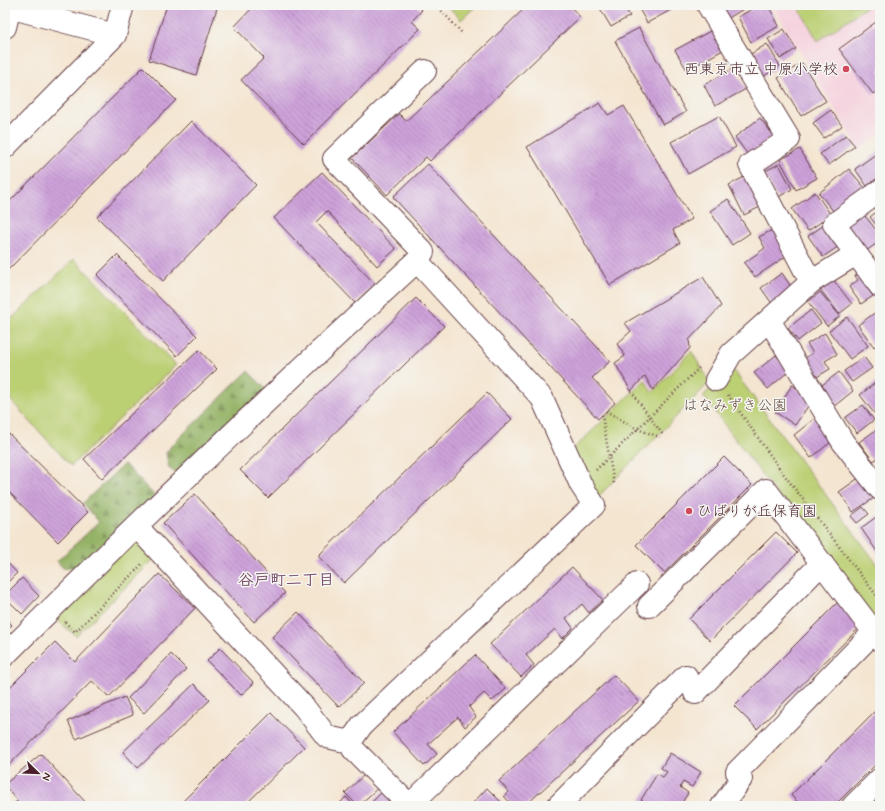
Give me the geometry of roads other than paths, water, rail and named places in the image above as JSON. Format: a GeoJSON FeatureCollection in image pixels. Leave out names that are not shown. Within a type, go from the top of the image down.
{"type":"FeatureCollection","features":[{"type":"Feature","properties":{"kind":"street"},"geometry":{"type":"LineString","coordinates":[[5,147],[115,35],[123,5]]}},
{"type":"Feature","properties":{"kind":"street"},"geometry":{"type":"LineString","coordinates":[[708,5],[789,138],[750,165],[811,282]]}},
{"type":"Feature","properties":{"kind":"street"},"geometry":{"type":"LineString","coordinates":[[7,13],[48,11],[115,35]]}},
{"type":"Feature","properties":{"kind":"street"},"geometry":{"type":"LineString","coordinates":[[5,655],[275,393],[417,261],[423,252],[334,159],[425,71]]}},
{"type":"Feature","properties":{"kind":"street"},"geometry":{"type":"LineString","coordinates":[[880,191],[834,224],[880,286]]}},
{"type":"Feature","properties":{"kind":"street"},"geometry":{"type":"LineString","coordinates":[[714,379],[731,354],[811,282],[856,254]]}},
{"type":"Feature","properties":{"kind":"street"},"geometry":{"type":"LineString","coordinates":[[350,742],[362,725],[594,505],[581,485],[542,398],[417,261]]}},
{"type":"Feature","properties":{"kind":"street"},"geometry":{"type":"LineString","coordinates":[[770,320],[843,442],[880,489]]}},
{"type":"Feature","properties":{"kind":"street"},"geometry":{"type":"LineString","coordinates":[[649,606],[766,490],[877,636],[739,775],[722,806]]}},
{"type":"Feature","properties":{"kind":"street"},"geometry":{"type":"LineString","coordinates":[[137,527],[304,707],[327,737],[350,742]]}},
{"type":"Feature","properties":{"kind":"street"},"geometry":{"type":"LineString","coordinates":[[558,806],[822,563]]}},
{"type":"Feature","properties":{"kind":"street"},"geometry":{"type":"LineString","coordinates":[[350,742],[353,749],[410,805],[637,584]]}},
{"type":"Feature","properties":{"kind":"street"},"geometry":{"type":"LineString","coordinates":[[853,806],[880,779]]}},
{"type":"Feature","properties":{"kind":"place","name":"西東京市立 中原小学校"},"geometry":{"type":"Point","coordinates":[846,69]}},
{"type":"Feature","properties":{"kind":"place","name":"ひばりが丘保育園"},"geometry":{"type":"Point","coordinates":[689,511]}},
{"type":"Feature","properties":{"kind":"district","name":"谷戸町二丁目"},"geometry":{"type":"Point","coordinates":[286,579]}},
{"type":"Feature","properties":{"kind":"park label","name":"はなみずき公園"},"geometry":{"type":"Point","coordinates":[735,405]}}]}
